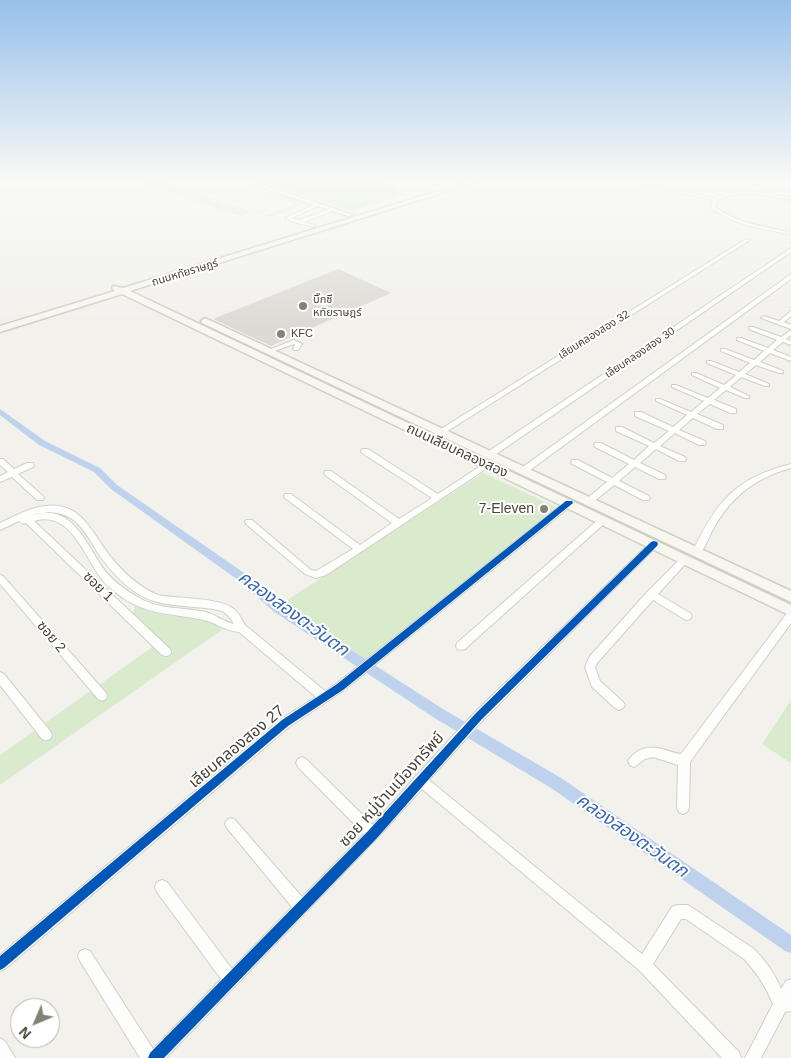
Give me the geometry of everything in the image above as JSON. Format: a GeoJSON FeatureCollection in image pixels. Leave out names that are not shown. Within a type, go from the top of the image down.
{"type":"FeatureCollection","features":[{"type":"Feature","properties":{"kind":"main road","name":"ถนนหทัยราษฎร์"},"geometry":{"type":"LineString","coordinates":[[0,329],[124,290],[306,228]]}},
{"type":"Feature","properties":{"kind":"main road","name":"ถนนหทัยราษฎร์"},"geometry":{"type":"LineString","coordinates":[[148,289],[319,228]]}},
{"type":"Feature","properties":{"kind":"main road","name":"ถนนเลียบคลองสอง"},"geometry":{"type":"LineString","coordinates":[[124,290],[148,289],[269,351],[440,432],[569,503],[791,611]]}},
{"type":"Feature","properties":{"kind":"main road","name":"ถนนหทัยราษฎร์"},"geometry":{"type":"LineString","coordinates":[[0,322],[124,290]]}},
{"type":"Feature","properties":{"kind":"main road","name":"ถนนเลียบคลองสอง"},"geometry":{"type":"LineString","coordinates":[[124,290],[331,392],[488,460],[523,471],[791,597]]}},
{"type":"Feature","properties":{"kind":"main road"},"geometry":{"type":"LineString","coordinates":[[331,392],[341,385]]}},
{"type":"Feature","properties":{"kind":"street"},"geometry":{"type":"LineString","coordinates":[[770,228],[791,233]]}},
{"type":"Feature","properties":{"kind":"street","name":"เลียบคลองสอง 32"},"geometry":{"type":"LineString","coordinates":[[440,432],[748,240]]}},
{"type":"Feature","properties":{"kind":"street","name":"เลียบคลองสอง 30"},"geometry":{"type":"LineString","coordinates":[[248,522],[308,572],[316,575],[323,573],[398,524],[791,250]]}},
{"type":"Feature","properties":{"kind":"street"},"geometry":{"type":"LineString","coordinates":[[523,471],[791,276]]}},
{"type":"Feature","properties":{"kind":"street"},"geometry":{"type":"LineString","coordinates":[[780,323],[791,313]]}},
{"type":"Feature","properties":{"kind":"street"},"geometry":{"type":"LineString","coordinates":[[764,318],[791,327]]}},
{"type":"Feature","properties":{"kind":"street"},"geometry":{"type":"LineString","coordinates":[[751,328],[791,343]]}},
{"type":"Feature","properties":{"kind":"street"},"geometry":{"type":"LineString","coordinates":[[588,502],[738,374],[791,332]]}},
{"type":"Feature","properties":{"kind":"street"},"geometry":{"type":"LineString","coordinates":[[739,339],[791,359]]}},
{"type":"Feature","properties":{"kind":"street"},"geometry":{"type":"LineString","coordinates":[[269,351],[294,342],[299,344],[296,349]]}},
{"type":"Feature","properties":{"kind":"street"},"geometry":{"type":"LineString","coordinates":[[723,350],[781,372]]}},
{"type":"Feature","properties":{"kind":"street"},"geometry":{"type":"LineString","coordinates":[[709,362],[767,385]]}},
{"type":"Feature","properties":{"kind":"street"},"geometry":{"type":"LineString","coordinates":[[694,374],[747,397]]}},
{"type":"Feature","properties":{"kind":"street"},"geometry":{"type":"LineString","coordinates":[[674,386],[733,411]]}},
{"type":"Feature","properties":{"kind":"street"},"geometry":{"type":"LineString","coordinates":[[658,400],[720,427]]}},
{"type":"Feature","properties":{"kind":"street"},"geometry":{"type":"LineString","coordinates":[[638,414],[702,443]]}},
{"type":"Feature","properties":{"kind":"street"},"geometry":{"type":"LineString","coordinates":[[619,429],[682,459]]}},
{"type":"Feature","properties":{"kind":"street"},"geometry":{"type":"LineString","coordinates":[[598,445],[662,476]]}},
{"type":"Feature","properties":{"kind":"street"},"geometry":{"type":"LineString","coordinates":[[365,451],[436,497]]}},
{"type":"Feature","properties":{"kind":"street"},"geometry":{"type":"LineString","coordinates":[[0,461],[40,498]]}},
{"type":"Feature","properties":{"kind":"street"},"geometry":{"type":"LineString","coordinates":[[575,462],[646,498]]}},
{"type":"Feature","properties":{"kind":"street"},"geometry":{"type":"LineString","coordinates":[[0,479],[30,464]]}},
{"type":"Feature","properties":{"kind":"street"},"geometry":{"type":"LineString","coordinates":[[697,553],[708,527],[733,494],[762,475],[791,466]]}},
{"type":"Feature","properties":{"kind":"street"},"geometry":{"type":"LineString","coordinates":[[328,473],[398,524]]}},
{"type":"Feature","properties":{"kind":"street"},"geometry":{"type":"LineString","coordinates":[[288,496],[359,549]]}},
{"type":"Feature","properties":{"kind":"street","name":"เลียบคลองสอง 27"},"geometry":{"type":"LineString","coordinates":[[0,964],[285,723],[347,681],[569,503]]}},
{"type":"Feature","properties":{"kind":"street"},"geometry":{"type":"LineString","coordinates":[[0,527],[33,511],[62,510],[77,517],[88,529],[111,563],[133,586],[168,602],[219,607],[234,616],[241,628],[324,697]]}},
{"type":"Feature","properties":{"kind":"street"},"geometry":{"type":"LineString","coordinates":[[0,533],[28,519],[44,516],[57,517],[67,522],[101,571],[128,596],[145,606],[162,611],[206,616],[226,626],[241,628]]}},
{"type":"Feature","properties":{"kind":"street"},"geometry":{"type":"LineString","coordinates":[[461,646],[604,520]]}},
{"type":"Feature","properties":{"kind":"street","name":"ซอย 1"},"geometry":{"type":"LineString","coordinates":[[30,522],[166,652]]}},
{"type":"Feature","properties":{"kind":"street","name":"ซอย หมู่บ้านเมืองทรัพย์"},"geometry":{"type":"LineString","coordinates":[[155,1058],[373,834],[450,745],[654,544]]}},
{"type":"Feature","properties":{"kind":"street"},"geometry":{"type":"LineString","coordinates":[[619,705],[596,684],[590,667],[594,659],[651,594],[685,559]]}},
{"type":"Feature","properties":{"kind":"street"},"geometry":{"type":"LineString","coordinates":[[91,581],[111,563]]}},
{"type":"Feature","properties":{"kind":"street","name":"ซอย 2"},"geometry":{"type":"LineString","coordinates":[[0,578],[102,696]]}},
{"type":"Feature","properties":{"kind":"street"},"geometry":{"type":"LineString","coordinates":[[651,594],[687,616]]}},
{"type":"Feature","properties":{"kind":"street"},"geometry":{"type":"LineString","coordinates":[[162,611],[168,602]]}},
{"type":"Feature","properties":{"kind":"street"},"geometry":{"type":"LineString","coordinates":[[683,808],[684,760],[791,615]]}},
{"type":"Feature","properties":{"kind":"street"},"geometry":{"type":"LineString","coordinates":[[0,677],[46,735]]}},
{"type":"Feature","properties":{"kind":"street"},"geometry":{"type":"LineString","coordinates":[[634,761],[648,751],[656,751],[684,760]]}},
{"type":"Feature","properties":{"kind":"street"},"geometry":{"type":"LineString","coordinates":[[302,763],[373,834]]}},
{"type":"Feature","properties":{"kind":"street"},"geometry":{"type":"LineString","coordinates":[[420,780],[644,965],[733,1058]]}},
{"type":"Feature","properties":{"kind":"street"},"geometry":{"type":"LineString","coordinates":[[231,824],[301,907]]}},
{"type":"Feature","properties":{"kind":"street"},"geometry":{"type":"LineString","coordinates":[[162,887],[231,980]]}},
{"type":"Feature","properties":{"kind":"street"},"geometry":{"type":"LineString","coordinates":[[644,965],[677,912],[688,912],[749,954],[787,998],[753,1058]]}},
{"type":"Feature","properties":{"kind":"street"},"geometry":{"type":"LineString","coordinates":[[84,956],[148,1058]]}},
{"type":"Feature","properties":{"kind":"street"},"geometry":{"type":"LineString","coordinates":[[0,1046],[7,1058]]}},
{"type":"Feature","properties":{"kind":"green space"},"geometry":{"type":"Polygon","coordinates":[[[483,473],[556,507],[368,667],[281,604],[483,473]]]}},
{"type":"Feature","properties":{"kind":"green space"},"geometry":{"type":"Polygon","coordinates":[[[135,606],[205,619],[223,629],[0,785],[0,755],[151,648],[153,640],[133,614],[135,606]]]}},
{"type":"Feature","properties":{"kind":"green space"},"geometry":{"type":"Polygon","coordinates":[[[791,700],[791,763],[762,744],[791,700]]]}},
{"type":"Feature","properties":{"kind":"building","name":"บิ๊กซี หทัยราษฎร์"},"geometry":{"type":"Polygon","coordinates":[[[338,269],[391,293],[271,346],[213,319],[338,269]]]}},
{"type":"Feature","properties":{"kind":"waterway","name":"คลองสองตะวันตก"},"geometry":{"type":"LineString","coordinates":[[0,411],[42,443],[97,470],[114,487],[246,580],[277,608],[438,713],[556,783],[791,945]]}},
{"type":"Feature","properties":{"kind":"cycle path"},"geometry":{"type":"LineString","coordinates":[[0,964],[285,723],[340,687],[569,503]]}},
{"type":"Feature","properties":{"kind":"cycle path"},"geometry":{"type":"LineString","coordinates":[[155,1058],[373,834],[479,716],[654,544]]}},
{"type":"Feature","properties":{"kind":"place","name":"บิ๊กซี หทัยราษฎร์"},"geometry":{"type":"Point","coordinates":[303,306]}},
{"type":"Feature","properties":{"kind":"place","name":"KFC"},"geometry":{"type":"Point","coordinates":[281,334]}},
{"type":"Feature","properties":{"kind":"place","name":"7-Eleven"},"geometry":{"type":"Point","coordinates":[544,509]}}]}
